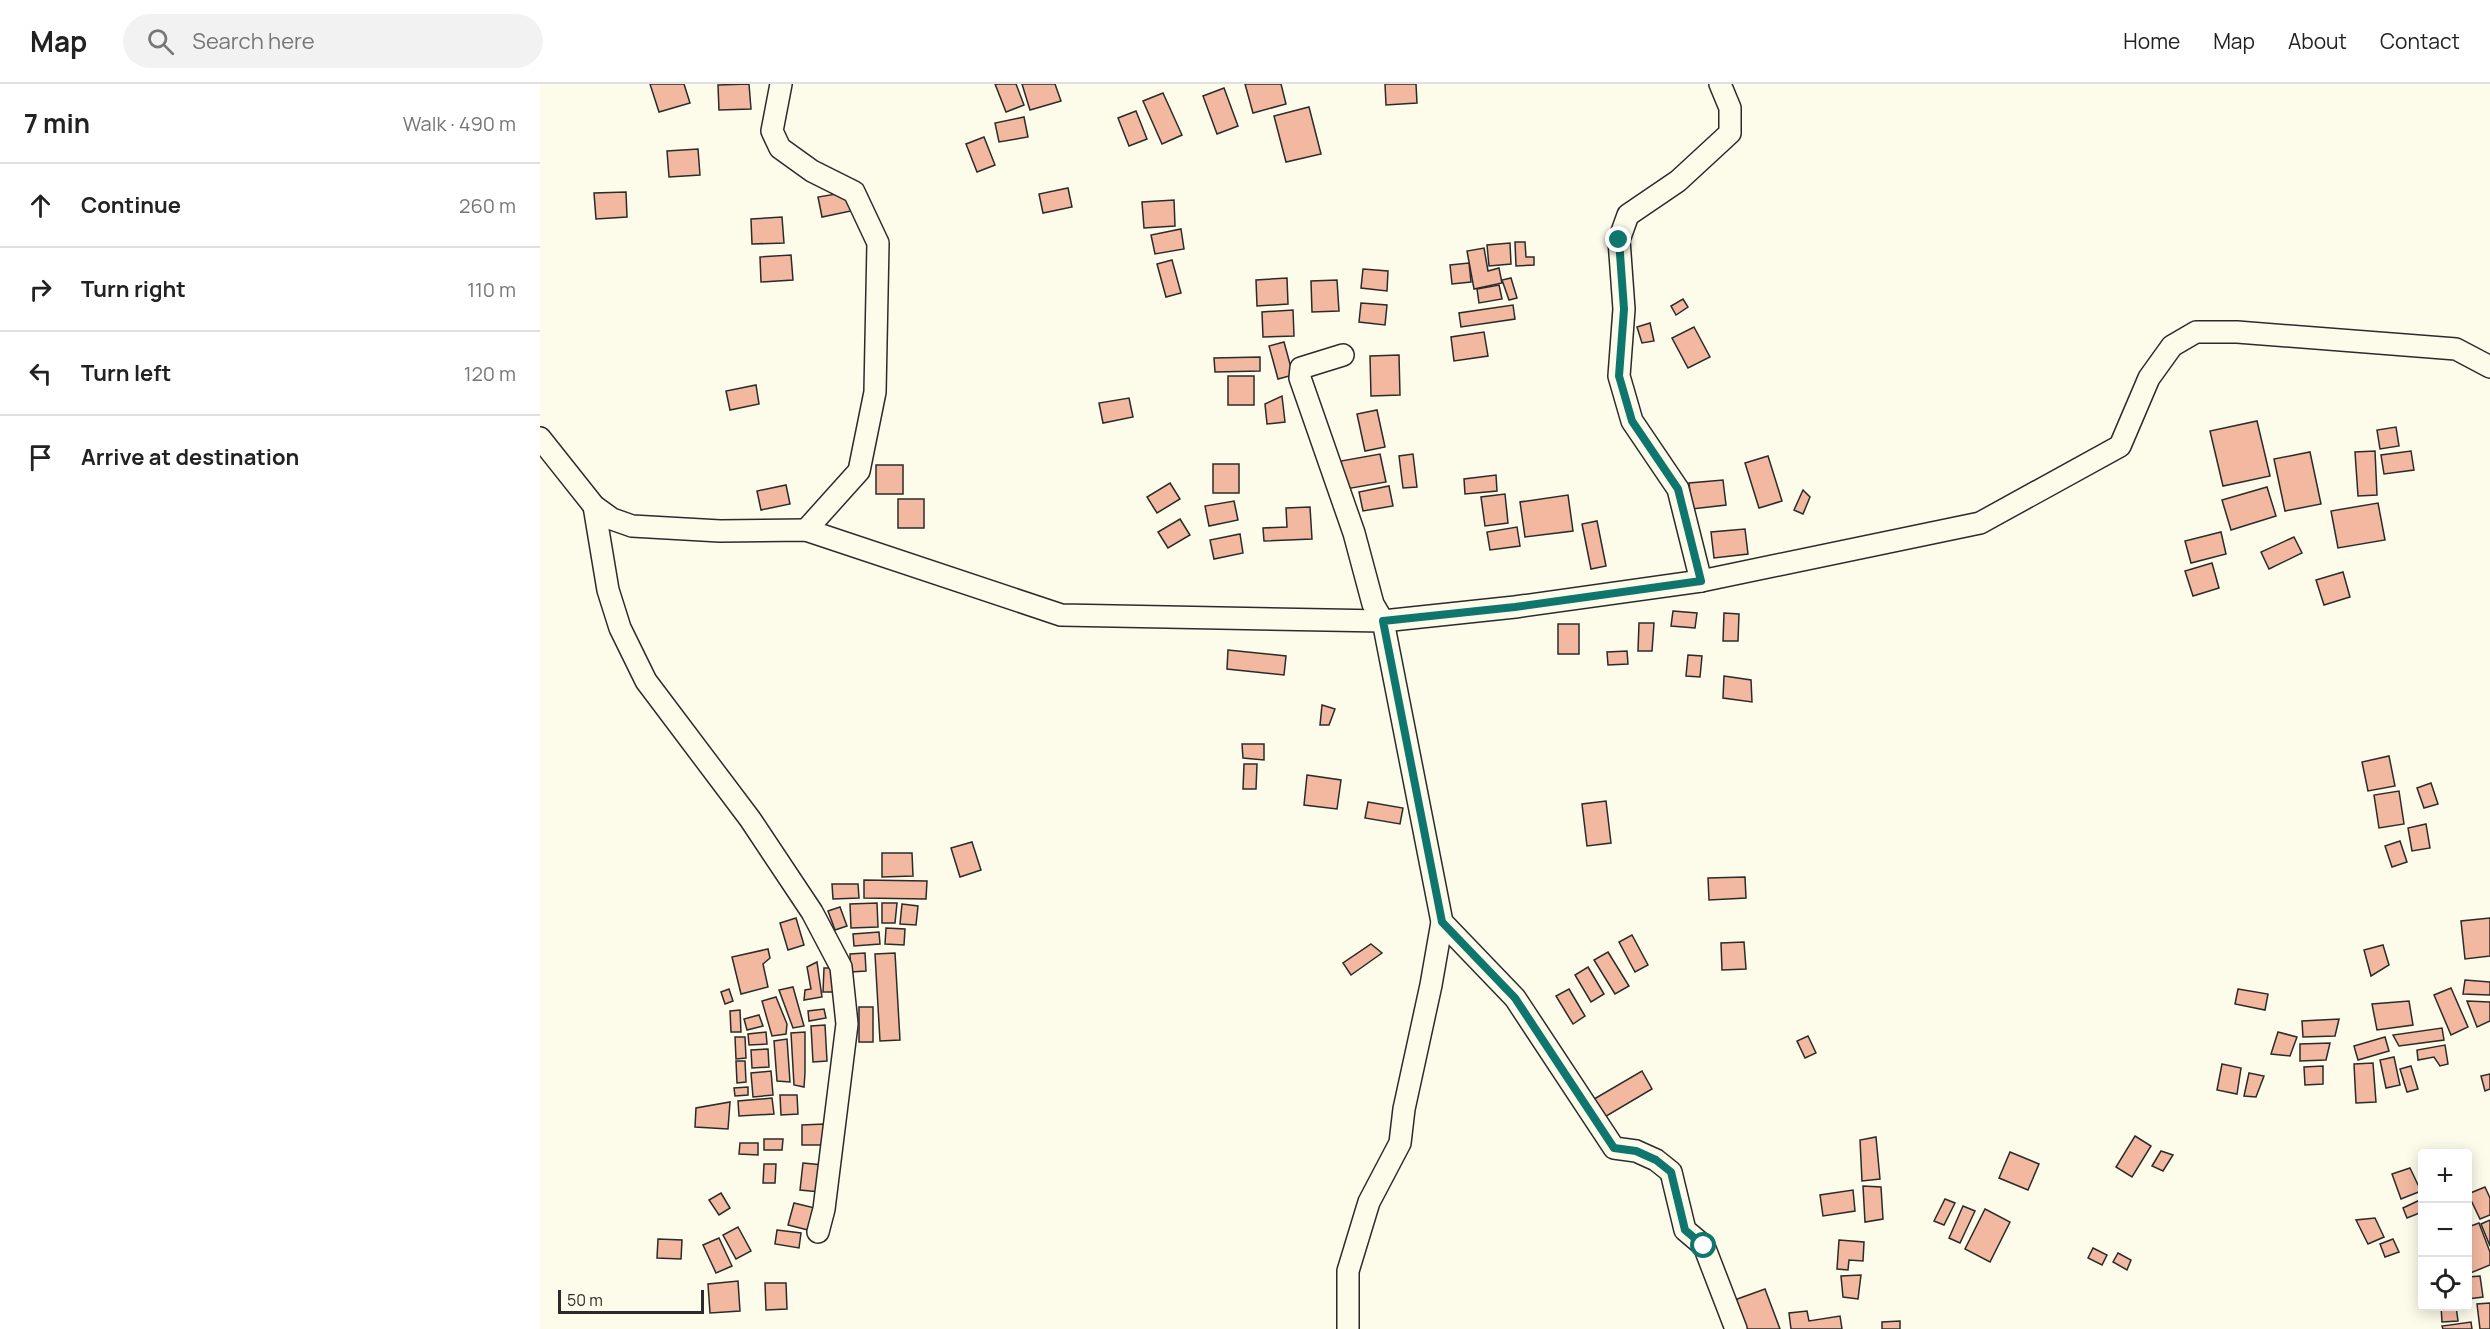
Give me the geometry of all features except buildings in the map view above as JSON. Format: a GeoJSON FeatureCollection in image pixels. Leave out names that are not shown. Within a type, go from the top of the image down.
{"type":"FeatureCollection","features":[{"type":"Feature","properties":{"kind":"street"},"geometry":{"type":"LineString","coordinates":[[781,84],[772,131],[780,148],[812,171],[854,192],[878,243],[874,392],[859,471],[806,530]]}},
{"type":"Feature","properties":{"kind":"street"},"geometry":{"type":"LineString","coordinates":[[1701,581],[1678,489],[1632,421],[1619,376],[1624,309],[1619,240],[1628,215],[1678,182],[1730,133],[1730,108],[1720,84]]}},
{"type":"Feature","properties":{"kind":"street"},"geometry":{"type":"LineString","coordinates":[[540,438],[594,506],[612,519],[632,526],[720,531],[806,530],[1061,615],[1383,621],[1515,607],[1701,581],[1980,524],[2120,446],[2149,378],[2172,346],[2196,332],[2237,332],[2456,349],[2490,367]]}},
{"type":"Feature","properties":{"kind":"street"},"geometry":{"type":"LineString","coordinates":[[1343,355],[1301,368],[1300,378],[1354,533],[1373,604],[1383,621],[1442,922],[1431,986],[1404,1109],[1400,1143],[1369,1202],[1348,1271],[1348,1329]]}},
{"type":"Feature","properties":{"kind":"street"},"geometry":{"type":"LineString","coordinates":[[594,506],[608,590],[620,628],[646,681],[750,819],[812,912],[841,967],[847,1024],[824,1209],[818,1232]]}},
{"type":"Feature","properties":{"kind":"street"},"geometry":{"type":"LineString","coordinates":[[1442,922],[1515,998],[1614,1148],[1636,1151],[1656,1160],[1671,1172],[1685,1230],[1704,1246],[1736,1329]]}},
{"type":"Feature","properties":{"kind":"route"},"geometry":{"type":"LineString","coordinates":[[1619,240],[1624,309],[1619,376],[1632,421],[1678,489],[1701,581],[1515,607],[1383,621],[1442,922],[1515,998],[1614,1148],[1636,1151],[1656,1160],[1671,1172],[1685,1230],[1704,1246]]}}]}
